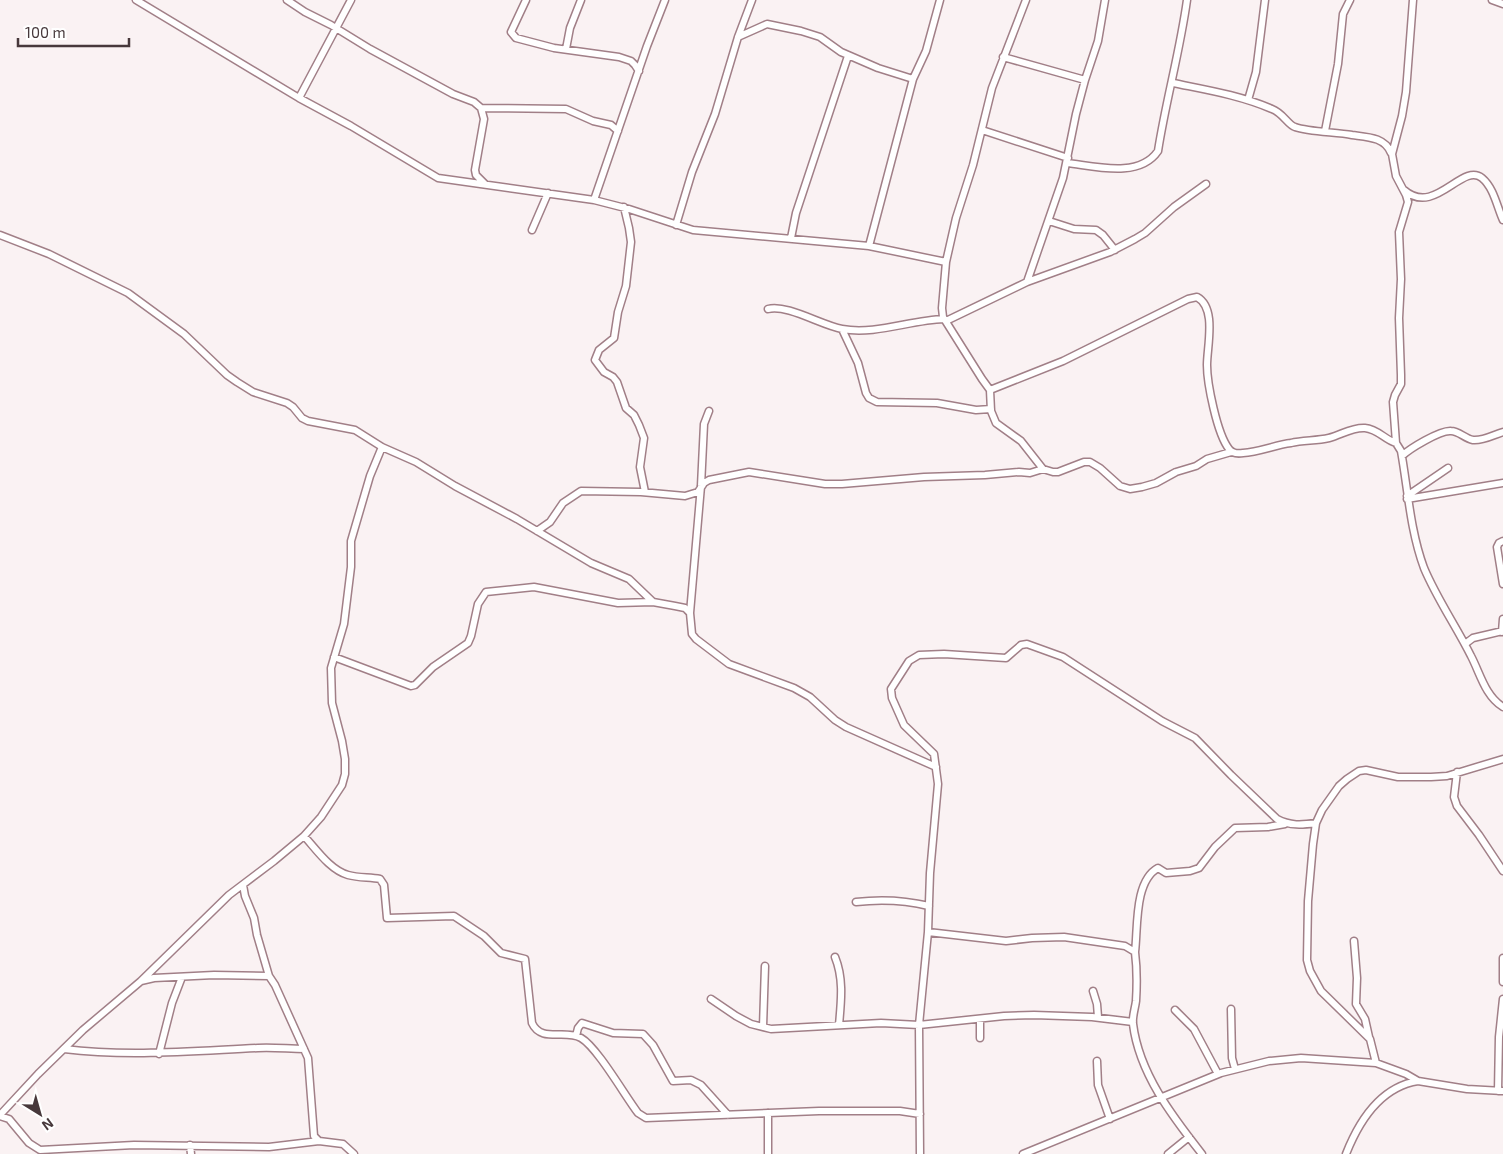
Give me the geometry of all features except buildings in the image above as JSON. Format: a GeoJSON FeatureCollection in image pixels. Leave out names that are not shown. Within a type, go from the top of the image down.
{"type":"FeatureCollection","features":[{"type":"Feature","properties":{"kind":"street"},"geometry":{"type":"LineString","coordinates":[[136,0],[299,98],[351,126],[438,178],[594,200],[624,207],[693,230],[869,246],[946,262]]}},
{"type":"Feature","properties":{"kind":"street"},"geometry":{"type":"LineString","coordinates":[[288,0],[305,12],[370,49],[453,94],[474,102],[481,108],[484,119],[475,170],[476,175],[486,185]]}},
{"type":"Feature","properties":{"kind":"street"},"geometry":{"type":"LineString","coordinates":[[299,98],[351,0]]}},
{"type":"Feature","properties":{"kind":"street"},"geometry":{"type":"LineString","coordinates":[[526,0],[512,29],[513,36],[554,48],[631,61],[639,71]]}},
{"type":"Feature","properties":{"kind":"street"},"geometry":{"type":"LineString","coordinates":[[566,49],[570,28],[581,0]]}},
{"type":"Feature","properties":{"kind":"street"},"geometry":{"type":"LineString","coordinates":[[594,200],[665,0]]}},
{"type":"Feature","properties":{"kind":"street"},"geometry":{"type":"LineString","coordinates":[[676,225],[692,172],[715,114],[738,37],[752,0]]}},
{"type":"Feature","properties":{"kind":"street"},"geometry":{"type":"LineString","coordinates":[[869,246],[913,79],[926,51],[940,0]]}},
{"type":"Feature","properties":{"kind":"street"},"geometry":{"type":"LineString","coordinates":[[1026,0],[992,88],[973,165],[956,218],[946,262],[942,308],[945,320],[990,390],[993,418],[1021,441],[1043,469]]}},
{"type":"Feature","properties":{"kind":"street"},"geometry":{"type":"LineString","coordinates":[[1027,282],[1063,178],[1076,114],[1098,42],[1105,0]]}},
{"type":"Feature","properties":{"kind":"street"},"geometry":{"type":"LineString","coordinates":[[982,130],[1067,161],[1117,168],[1139,166],[1150,160],[1158,151],[1188,0]]}},
{"type":"Feature","properties":{"kind":"street"},"geometry":{"type":"LineString","coordinates":[[1248,100],[1256,72],[1264,0]]}},
{"type":"Feature","properties":{"kind":"street"},"geometry":{"type":"LineString","coordinates":[[1325,131],[1338,64],[1343,14],[1350,0]]}},
{"type":"Feature","properties":{"kind":"street"},"geometry":{"type":"LineString","coordinates":[[1392,154],[1406,92],[1413,0]]}},
{"type":"Feature","properties":{"kind":"street"},"geometry":{"type":"LineString","coordinates":[[1493,0],[1503,4]]}},
{"type":"Feature","properties":{"kind":"street"},"geometry":{"type":"LineString","coordinates":[[738,37],[767,24],[801,31],[820,37],[848,56],[913,79]]}},
{"type":"Feature","properties":{"kind":"street"},"geometry":{"type":"LineString","coordinates":[[791,238],[796,212],[848,56]]}},
{"type":"Feature","properties":{"kind":"street"},"geometry":{"type":"LineString","coordinates":[[1003,57],[1085,80]]}},
{"type":"Feature","properties":{"kind":"street"},"geometry":{"type":"LineString","coordinates":[[1172,84],[1204,90],[1215,90],[1248,100],[1281,114],[1294,127],[1379,140],[1389,147],[1396,176],[1404,189],[1410,195],[1419,198],[1430,198],[1471,176],[1477,175],[1490,188],[1503,220]]}},
{"type":"Feature","properties":{"kind":"street"},"geometry":{"type":"LineString","coordinates":[[481,108],[566,109],[611,125],[618,131]]}},
{"type":"Feature","properties":{"kind":"street"},"geometry":{"type":"LineString","coordinates":[[768,309],[779,308],[796,312],[842,329],[872,330],[928,320],[945,320],[1027,282],[1115,250],[1140,237],[1174,207],[1206,184]]}},
{"type":"Feature","properties":{"kind":"street"},"geometry":{"type":"LineString","coordinates":[[1404,189],[1408,202],[1399,232],[1401,384],[1394,395],[1393,402],[1396,443],[1401,451],[1416,543],[1425,568],[1486,688],[1503,707]]}},
{"type":"Feature","properties":{"kind":"street"},"geometry":{"type":"LineString","coordinates":[[532,230],[548,193]]}},
{"type":"Feature","properties":{"kind":"street"},"geometry":{"type":"LineString","coordinates":[[624,207],[631,242],[626,286],[618,312],[614,338],[599,350],[595,360],[604,372],[613,377],[617,382],[626,408],[634,415],[644,438],[640,467],[645,492]]}},
{"type":"Feature","properties":{"kind":"street"},"geometry":{"type":"LineString","coordinates":[[1049,220],[1074,229],[1096,230],[1103,235],[1115,250]]}},
{"type":"Feature","properties":{"kind":"street"},"geometry":{"type":"LineString","coordinates":[[0,235],[49,254],[128,293],[184,334],[226,375],[246,388],[258,394],[288,403],[302,418],[308,421],[355,430],[382,447],[416,462],[591,563],[629,579],[652,602]]}},
{"type":"Feature","properties":{"kind":"street"},"geometry":{"type":"LineString","coordinates":[[990,390],[1063,361],[1188,298],[1197,297],[1204,302],[1208,317],[1209,343],[1207,366],[1212,400],[1225,442],[1231,452]]}},
{"type":"Feature","properties":{"kind":"street"},"geometry":{"type":"LineString","coordinates":[[842,329],[858,363],[866,393],[872,401],[937,403],[976,410],[991,409]]}},
{"type":"Feature","properties":{"kind":"street"},"geometry":{"type":"LineString","coordinates":[[709,411],[704,424],[701,486],[690,613],[693,636],[729,664],[794,688],[810,697],[834,720],[846,727],[936,767]]}},
{"type":"Feature","properties":{"kind":"street"},"geometry":{"type":"LineString","coordinates":[[537,531],[550,522],[563,503],[581,491],[645,492],[685,496],[698,492],[701,486],[709,480],[749,472],[825,484],[842,484],[924,477],[1030,473],[1043,469],[1058,472],[1084,462],[1090,462],[1100,468],[1120,486],[1130,489],[1149,486],[1176,472],[1196,466],[1220,454],[1231,452],[1243,453],[1332,437],[1350,430],[1365,428],[1373,430],[1396,443]]}},
{"type":"Feature","properties":{"kind":"street"},"geometry":{"type":"LineString","coordinates":[[1402,456],[1409,450],[1446,431],[1458,433],[1473,440],[1503,432]]}},
{"type":"Feature","properties":{"kind":"street"},"geometry":{"type":"LineString","coordinates":[[354,1154],[343,1144],[319,1141],[269,1147],[190,1145],[84,1147],[40,1152],[29,1143],[9,1119],[0,1115],[64,1049],[117,1000],[141,981],[229,895],[304,836],[333,800],[342,785],[346,774],[342,741],[332,703],[330,683],[334,657],[344,624],[351,568],[351,541],[370,476],[382,447]]}},
{"type":"Feature","properties":{"kind":"street"},"geometry":{"type":"LineString","coordinates":[[1407,497],[1448,468]]}},
{"type":"Feature","properties":{"kind":"street"},"geometry":{"type":"LineString","coordinates":[[1407,497],[1503,483]]}},
{"type":"Feature","properties":{"kind":"street"},"geometry":{"type":"LineString","coordinates":[[1503,541],[1497,547],[1503,584]]}},
{"type":"Feature","properties":{"kind":"street"},"geometry":{"type":"LineString","coordinates":[[334,657],[411,686],[415,685],[433,667],[468,643],[478,604],[486,592],[534,587],[618,603],[652,602],[685,608],[690,613]]}},
{"type":"Feature","properties":{"kind":"street"},"geometry":{"type":"LineString","coordinates":[[1464,644],[1478,636],[1503,632],[1503,619]]}},
{"type":"Feature","properties":{"kind":"street"},"geometry":{"type":"LineString","coordinates":[[920,1154],[919,1025],[928,932],[930,873],[938,784],[934,754],[904,725],[892,698],[891,689],[912,658],[919,655],[944,654],[1006,658],[1021,645],[1027,644],[1062,657],[1162,721],[1195,738],[1276,820],[1285,824]]}},
{"type":"Feature","properties":{"kind":"street"},"geometry":{"type":"LineString","coordinates":[[1369,1038],[1321,991],[1310,971],[1307,960],[1308,901],[1313,844],[1316,824],[1322,810],[1339,786],[1358,772],[1366,770],[1398,777],[1447,776],[1503,759]]}},
{"type":"Feature","properties":{"kind":"street"},"geometry":{"type":"LineString","coordinates":[[1457,772],[1454,797],[1457,806],[1503,871]]}},
{"type":"Feature","properties":{"kind":"street"},"geometry":{"type":"LineString","coordinates":[[1202,1154],[1189,1138],[1155,1086],[1141,1055],[1133,1022],[1136,987],[1135,952],[1141,892],[1155,869],[1158,868],[1166,872],[1195,870],[1202,866],[1215,847],[1234,828],[1268,827],[1285,824],[1316,824]]}},
{"type":"Feature","properties":{"kind":"street"},"geometry":{"type":"LineString","coordinates":[[304,836],[329,863],[342,873],[350,876],[380,879],[384,885],[387,918],[454,916],[484,936],[501,953],[525,959],[527,963],[532,1023],[535,1029],[540,1033],[576,1036],[589,1044],[634,1108],[646,1118],[863,1111],[920,1114]]}},
{"type":"Feature","properties":{"kind":"street"},"geometry":{"type":"LineString","coordinates":[[243,885],[244,896],[254,918],[269,976],[275,985],[304,1049],[310,1070],[313,1134],[319,1141]]}},
{"type":"Feature","properties":{"kind":"street"},"geometry":{"type":"LineString","coordinates":[[856,902],[909,901],[929,906]]}},
{"type":"Feature","properties":{"kind":"street"},"geometry":{"type":"LineString","coordinates":[[928,932],[1006,941],[1041,937],[1064,937],[1125,946],[1135,952]]}},
{"type":"Feature","properties":{"kind":"street"},"geometry":{"type":"LineString","coordinates":[[1354,941],[1357,978],[1355,999],[1365,1020],[1376,1063]]}},
{"type":"Feature","properties":{"kind":"street"},"geometry":{"type":"LineString","coordinates":[[835,957],[842,988],[839,1025]]}},
{"type":"Feature","properties":{"kind":"street"},"geometry":{"type":"LineString","coordinates":[[1503,958],[1503,982]]}},
{"type":"Feature","properties":{"kind":"street"},"geometry":{"type":"LineString","coordinates":[[763,1028],[765,966]]}},
{"type":"Feature","properties":{"kind":"street"},"geometry":{"type":"LineString","coordinates":[[141,981],[154,978],[214,975],[269,976]]}},
{"type":"Feature","properties":{"kind":"street"},"geometry":{"type":"LineString","coordinates":[[159,1054],[172,1003],[182,977]]}},
{"type":"Feature","properties":{"kind":"street"},"geometry":{"type":"LineString","coordinates":[[1093,991],[1096,998],[1098,1018]]}},
{"type":"Feature","properties":{"kind":"street"},"geometry":{"type":"LineString","coordinates":[[711,999],[736,1016],[763,1028],[881,1023],[919,1025],[1034,1015],[1098,1018],[1133,1022]]}},
{"type":"Feature","properties":{"kind":"street"},"geometry":{"type":"LineString","coordinates":[[1346,1154],[1362,1120],[1374,1104],[1389,1092],[1406,1083],[1418,1081],[1467,1089],[1500,1091],[1499,1037],[1503,1000]]}},
{"type":"Feature","properties":{"kind":"street"},"geometry":{"type":"LineString","coordinates":[[1231,1008],[1232,1058],[1235,1069]]}},
{"type":"Feature","properties":{"kind":"street"},"geometry":{"type":"LineString","coordinates":[[1175,1010],[1194,1030],[1218,1074]]}},
{"type":"Feature","properties":{"kind":"street"},"geometry":{"type":"LineString","coordinates":[[980,1019],[980,1038]]}},
{"type":"Feature","properties":{"kind":"street"},"geometry":{"type":"LineString","coordinates":[[576,1036],[578,1028],[582,1023],[613,1033],[643,1034],[653,1045],[674,1081],[691,1080],[696,1082],[719,1103],[728,1115]]}},
{"type":"Feature","properties":{"kind":"street"},"geometry":{"type":"LineString","coordinates":[[64,1049],[99,1054],[159,1054],[260,1047],[304,1049]]}},
{"type":"Feature","properties":{"kind":"street"},"geometry":{"type":"LineString","coordinates":[[1023,1154],[1218,1074],[1269,1061],[1301,1058],[1376,1063],[1406,1074],[1418,1081]]}},
{"type":"Feature","properties":{"kind":"street"},"geometry":{"type":"LineString","coordinates":[[1097,1061],[1098,1084],[1110,1119]]}},
{"type":"Feature","properties":{"kind":"street"},"geometry":{"type":"LineString","coordinates":[[768,1113],[768,1154]]}},
{"type":"Feature","properties":{"kind":"street"},"geometry":{"type":"LineString","coordinates":[[1168,1154],[1189,1138]]}},
{"type":"Feature","properties":{"kind":"street"},"geometry":{"type":"LineString","coordinates":[[190,1145],[192,1154]]}}]}
